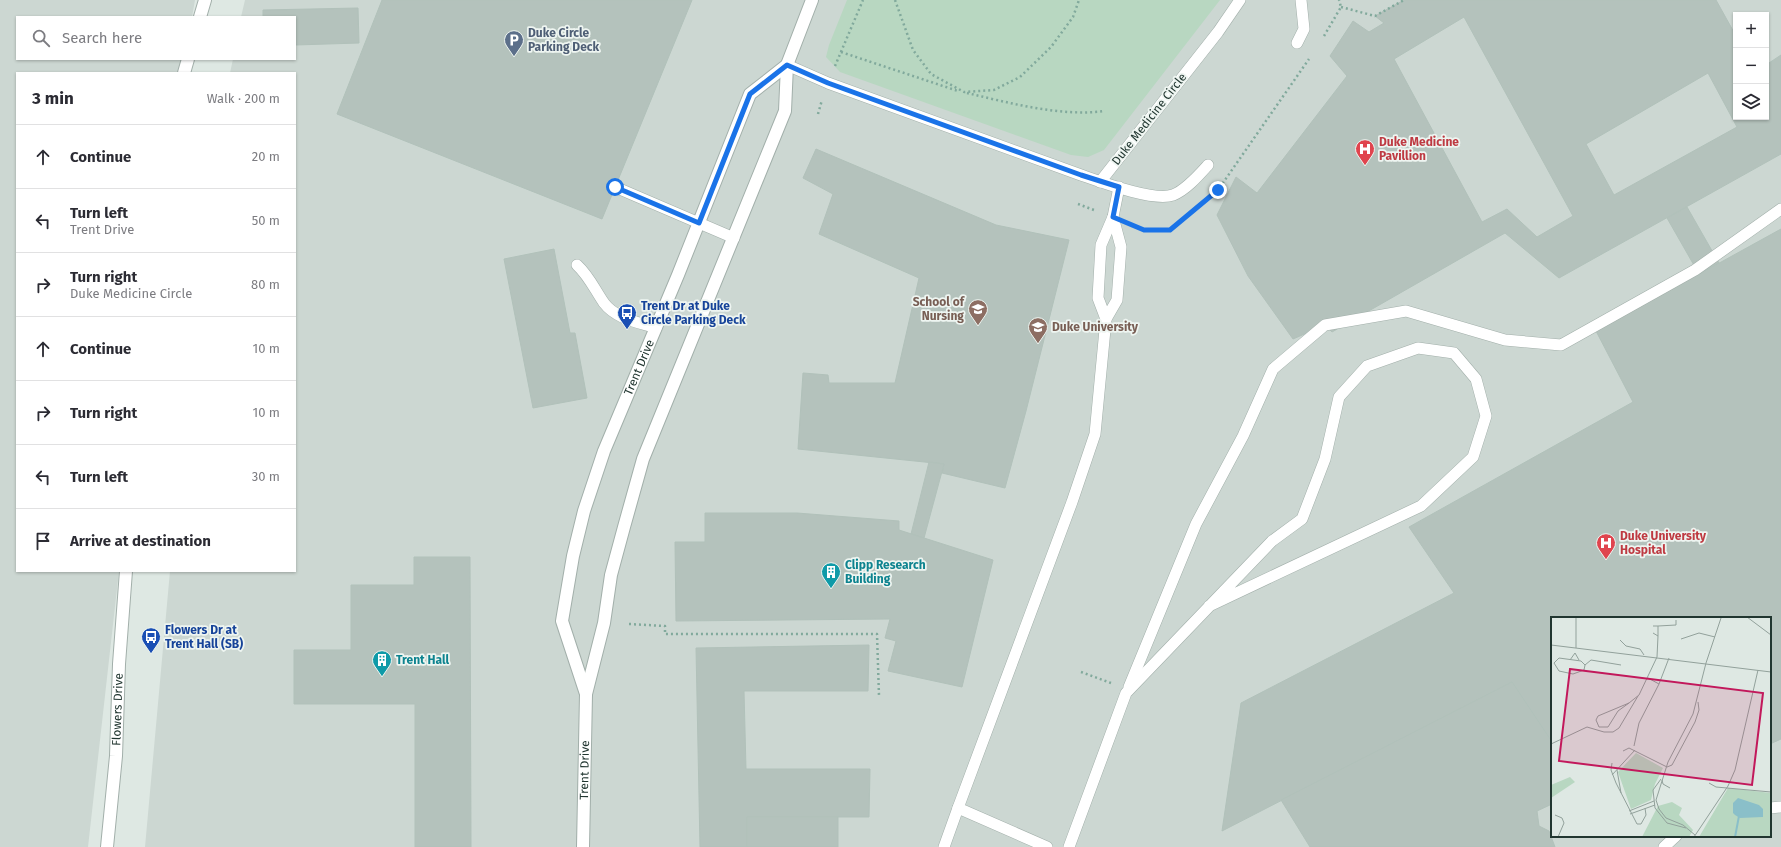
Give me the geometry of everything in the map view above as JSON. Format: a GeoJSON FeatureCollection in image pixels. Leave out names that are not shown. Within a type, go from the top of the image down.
{"type":"FeatureCollection","features":[{"type":"Feature","properties":{"kind":"street"},"geometry":{"type":"LineString","coordinates":[[200,16],[205,0]]}},
{"type":"Feature","properties":{"kind":"street","name":"Trent Drive"},"geometry":{"type":"LineString","coordinates":[[583,847],[586,694],[604,623],[611,575],[643,459],[785,111],[787,65],[812,0]]}},
{"type":"Feature","properties":{"kind":"street"},"geometry":{"type":"LineString","coordinates":[[184,72],[188,60]]}},
{"type":"Feature","properties":{"kind":"street","name":"Trent Drive"},"geometry":{"type":"LineString","coordinates":[[586,694],[562,620],[573,556],[584,511],[604,451],[699,223],[750,94],[787,65]]}},
{"type":"Feature","properties":{"kind":"street","name":"Flowers Drive"},"geometry":{"type":"LineString","coordinates":[[106,847],[116,756],[119,664],[126,572]]}},
{"type":"Feature","properties":{"kind":"lane","name":"Duke Medicine Circle"},"geometry":{"type":"LineString","coordinates":[[1100,182],[1218,32],[1240,0]]}},
{"type":"Feature","properties":{"kind":"lane"},"geometry":{"type":"LineString","coordinates":[[1297,43],[1304,29],[1301,0]]}},
{"type":"Feature","properties":{"kind":"lane"},"geometry":{"type":"LineString","coordinates":[[787,65],[828,83],[1100,182],[1157,197],[1173,195],[1196,179],[1208,165]]}},
{"type":"Feature","properties":{"kind":"lane"},"geometry":{"type":"LineString","coordinates":[[615,187],[734,238]]}},
{"type":"Feature","properties":{"kind":"lane"},"geometry":{"type":"LineString","coordinates":[[1106,319],[1098,298],[1101,245],[1113,217],[1119,187]]}},
{"type":"Feature","properties":{"kind":"lane"},"geometry":{"type":"LineString","coordinates":[[1069,847],[1126,693],[1196,524],[1243,436],[1273,369],[1325,325],[1406,311],[1505,340],[1561,345],[1695,270],[1781,209]]}},
{"type":"Feature","properties":{"kind":"lane"},"geometry":{"type":"LineString","coordinates":[[944,847],[1072,502],[1095,434],[1106,319],[1117,300],[1121,247],[1113,217]]}},
{"type":"Feature","properties":{"kind":"lane"},"geometry":{"type":"LineString","coordinates":[[577,265],[583,271],[605,304],[621,318],[656,328]]}},
{"type":"Feature","properties":{"kind":"lane"},"geometry":{"type":"LineString","coordinates":[[1126,693],[1209,606],[1272,541],[1302,519],[1325,459],[1339,397],[1367,366],[1418,348],[1454,353],[1476,379],[1486,416],[1473,457],[1421,506],[1209,606]]}},
{"type":"Feature","properties":{"kind":"lane"},"geometry":{"type":"LineString","coordinates":[[1771,808],[1781,807]]}},
{"type":"Feature","properties":{"kind":"lane"},"geometry":{"type":"LineString","coordinates":[[958,808],[1047,847]]}},
{"type":"Feature","properties":{"kind":"lane"},"geometry":{"type":"LineString","coordinates":[[1664,847],[1675,837]]}},
{"type":"Feature","properties":{"kind":"path"},"geometry":{"type":"LineString","coordinates":[[818,114],[828,83],[863,0]]}},
{"type":"Feature","properties":{"kind":"path"},"geometry":{"type":"LineString","coordinates":[[895,0],[912,50],[932,74],[964,92],[994,90],[1020,77],[1051,47],[1073,17],[1080,0]]}},
{"type":"Feature","properties":{"kind":"path"},"geometry":{"type":"LineString","coordinates":[[1322,39],[1341,8],[1339,0]]}},
{"type":"Feature","properties":{"kind":"path"},"geometry":{"type":"LineString","coordinates":[[1341,8],[1375,16],[1404,0]]}},
{"type":"Feature","properties":{"kind":"path"},"geometry":{"type":"LineString","coordinates":[[841,52],[964,92],[1028,108],[1093,113],[1105,111]]}},
{"type":"Feature","properties":{"kind":"path"},"geometry":{"type":"LineString","coordinates":[[1078,204],[1144,230],[1170,230],[1218,190],[1310,58]]}},
{"type":"Feature","properties":{"kind":"path"},"geometry":{"type":"LineString","coordinates":[[629,624],[665,626],[665,634],[877,634],[879,696]]}},
{"type":"Feature","properties":{"kind":"path"},"geometry":{"type":"LineString","coordinates":[[1081,672],[1100,678]]}},
{"type":"Feature","properties":{"kind":"shaded area"},"geometry":{"type":"Polygon","coordinates":[[[0,0],[195,0],[192,16],[16,16],[16,60],[184,60],[181,72],[16,72],[16,572],[119,572],[88,847],[0,847],[0,0]]]}},
{"type":"Feature","properties":{"kind":"shaded area","name":"Duke University"},"geometry":{"type":"Polygon","coordinates":[[[245,0],[1781,0],[1781,847],[145,847],[170,572],[296,572],[296,72],[230,72],[233,60],[296,60],[296,16],[241,16],[245,0]]]}},
{"type":"Feature","properties":{"kind":"green space"},"geometry":{"type":"Polygon","coordinates":[[[847,0],[1220,0],[1104,150],[1088,157],[1071,155],[840,72],[826,57],[829,45],[847,0]]]}},
{"type":"Feature","properties":{"kind":"building","name":"Duke Circle Parking Deck"},"geometry":{"type":"Polygon","coordinates":[[[382,0],[692,0],[602,219],[337,114],[382,0]]]}},
{"type":"Feature","properties":{"kind":"building","name":"Duke Medicine Pavillion"},"geometry":{"type":"Polygon","coordinates":[[[1404,0],[1716,0],[1733,31],[1733,120],[1708,73],[1586,144],[1614,195],[1737,127],[1733,120],[1769,120],[1769,63],[1781,55],[1781,154],[1559,278],[1505,233],[1332,332],[1325,325],[1293,339],[1248,276],[1217,215],[1236,177],[1257,193],[1347,76],[1330,56],[1353,21],[1369,32],[1384,23],[1375,16],[1404,0]],[[1464,17],[1394,59],[1482,222],[1507,209],[1537,237],[1573,216],[1464,17]]]}},
{"type":"Feature","properties":{"kind":"building"},"geometry":{"type":"Polygon","coordinates":[[[358,8],[359,43],[296,45],[296,16],[263,16],[263,10],[358,8]]]}},
{"type":"Feature","properties":{"kind":"building","name":"School of Nursing"},"geometry":{"type":"Polygon","coordinates":[[[816,149],[996,225],[1069,240],[1005,488],[942,473],[944,464],[798,449],[803,373],[828,375],[829,383],[895,383],[919,278],[819,234],[833,194],[803,178],[816,149]]]}},
{"type":"Feature","properties":{"kind":"building"},"geometry":{"type":"Polygon","coordinates":[[[1687,207],[1719,263],[1699,274],[1667,218],[1687,207]]]}},
{"type":"Feature","properties":{"kind":"building","name":"Duke University Hospital"},"geometry":{"type":"Polygon","coordinates":[[[1781,229],[1781,739],[1771,744],[1771,617],[1551,617],[1551,740],[1512,682],[1222,831],[1241,703],[1454,593],[1409,527],[1633,402],[1596,331],[1781,229]]]}},
{"type":"Feature","properties":{"kind":"building"},"geometry":{"type":"Polygon","coordinates":[[[554,249],[570,333],[575,333],[587,398],[533,408],[504,259],[554,249]]]}},
{"type":"Feature","properties":{"kind":"building"},"geometry":{"type":"Polygon","coordinates":[[[929,462],[944,464],[924,538],[911,534],[929,462]]]}},
{"type":"Feature","properties":{"kind":"building","name":"Clipp Research Building"},"geometry":{"type":"Polygon","coordinates":[[[705,513],[797,513],[899,521],[899,530],[993,560],[962,687],[888,671],[896,641],[885,638],[890,619],[676,621],[675,542],[705,542],[705,513]]]}},
{"type":"Feature","properties":{"kind":"building","name":"Trent Hall"},"geometry":{"type":"Polygon","coordinates":[[[414,557],[470,557],[471,847],[415,847],[415,704],[294,704],[294,650],[351,650],[351,585],[414,585],[414,557]]]}},
{"type":"Feature","properties":{"kind":"building"},"geometry":{"type":"Polygon","coordinates":[[[869,645],[868,691],[744,691],[746,769],[870,769],[869,817],[747,817],[747,847],[700,847],[696,648],[869,645]]]}},
{"type":"Feature","properties":{"kind":"building"},"geometry":{"type":"Polygon","coordinates":[[[1512,682],[1551,740],[1551,804],[1537,811],[1539,826],[1549,831],[1555,847],[1310,847],[1281,800],[1512,682]]]}},
{"type":"Feature","properties":{"kind":"building"},"geometry":{"type":"Polygon","coordinates":[[[747,817],[838,817],[838,847],[747,847],[747,817]]]}},
{"type":"Feature","properties":{"kind":"place","name":"Duke Circle Parking Deck"},"geometry":{"type":"Point","coordinates":[514,57]}},
{"type":"Feature","properties":{"kind":"place","name":"Duke Medicine Pavillion"},"geometry":{"type":"Point","coordinates":[1365,166]}},
{"type":"Feature","properties":{"kind":"place","name":"School of Nursing"},"geometry":{"type":"Point","coordinates":[978,326]}},
{"type":"Feature","properties":{"kind":"place","name":"Trent Dr at Duke Circle Parking Deck"},"geometry":{"type":"Point","coordinates":[627,330]}},
{"type":"Feature","properties":{"kind":"place","name":"Duke University"},"geometry":{"type":"Point","coordinates":[1038,344]}},
{"type":"Feature","properties":{"kind":"place","name":"Duke University Hospital"},"geometry":{"type":"Point","coordinates":[1606,560]}},
{"type":"Feature","properties":{"kind":"place","name":"Clipp Research Building"},"geometry":{"type":"Point","coordinates":[831,589]}},
{"type":"Feature","properties":{"kind":"place","name":"Flowers Dr at Trent Hall (SB)"},"geometry":{"type":"Point","coordinates":[151,654]}},
{"type":"Feature","properties":{"kind":"place","name":"Trent Hall"},"geometry":{"type":"Point","coordinates":[382,677]}},
{"type":"Feature","properties":{"kind":"route"},"geometry":{"type":"LineString","coordinates":[[615,187],[699,223],[750,94],[787,65],[828,83],[1100,182],[1119,187],[1113,217],[1144,230],[1170,230],[1218,190]]}}]}
